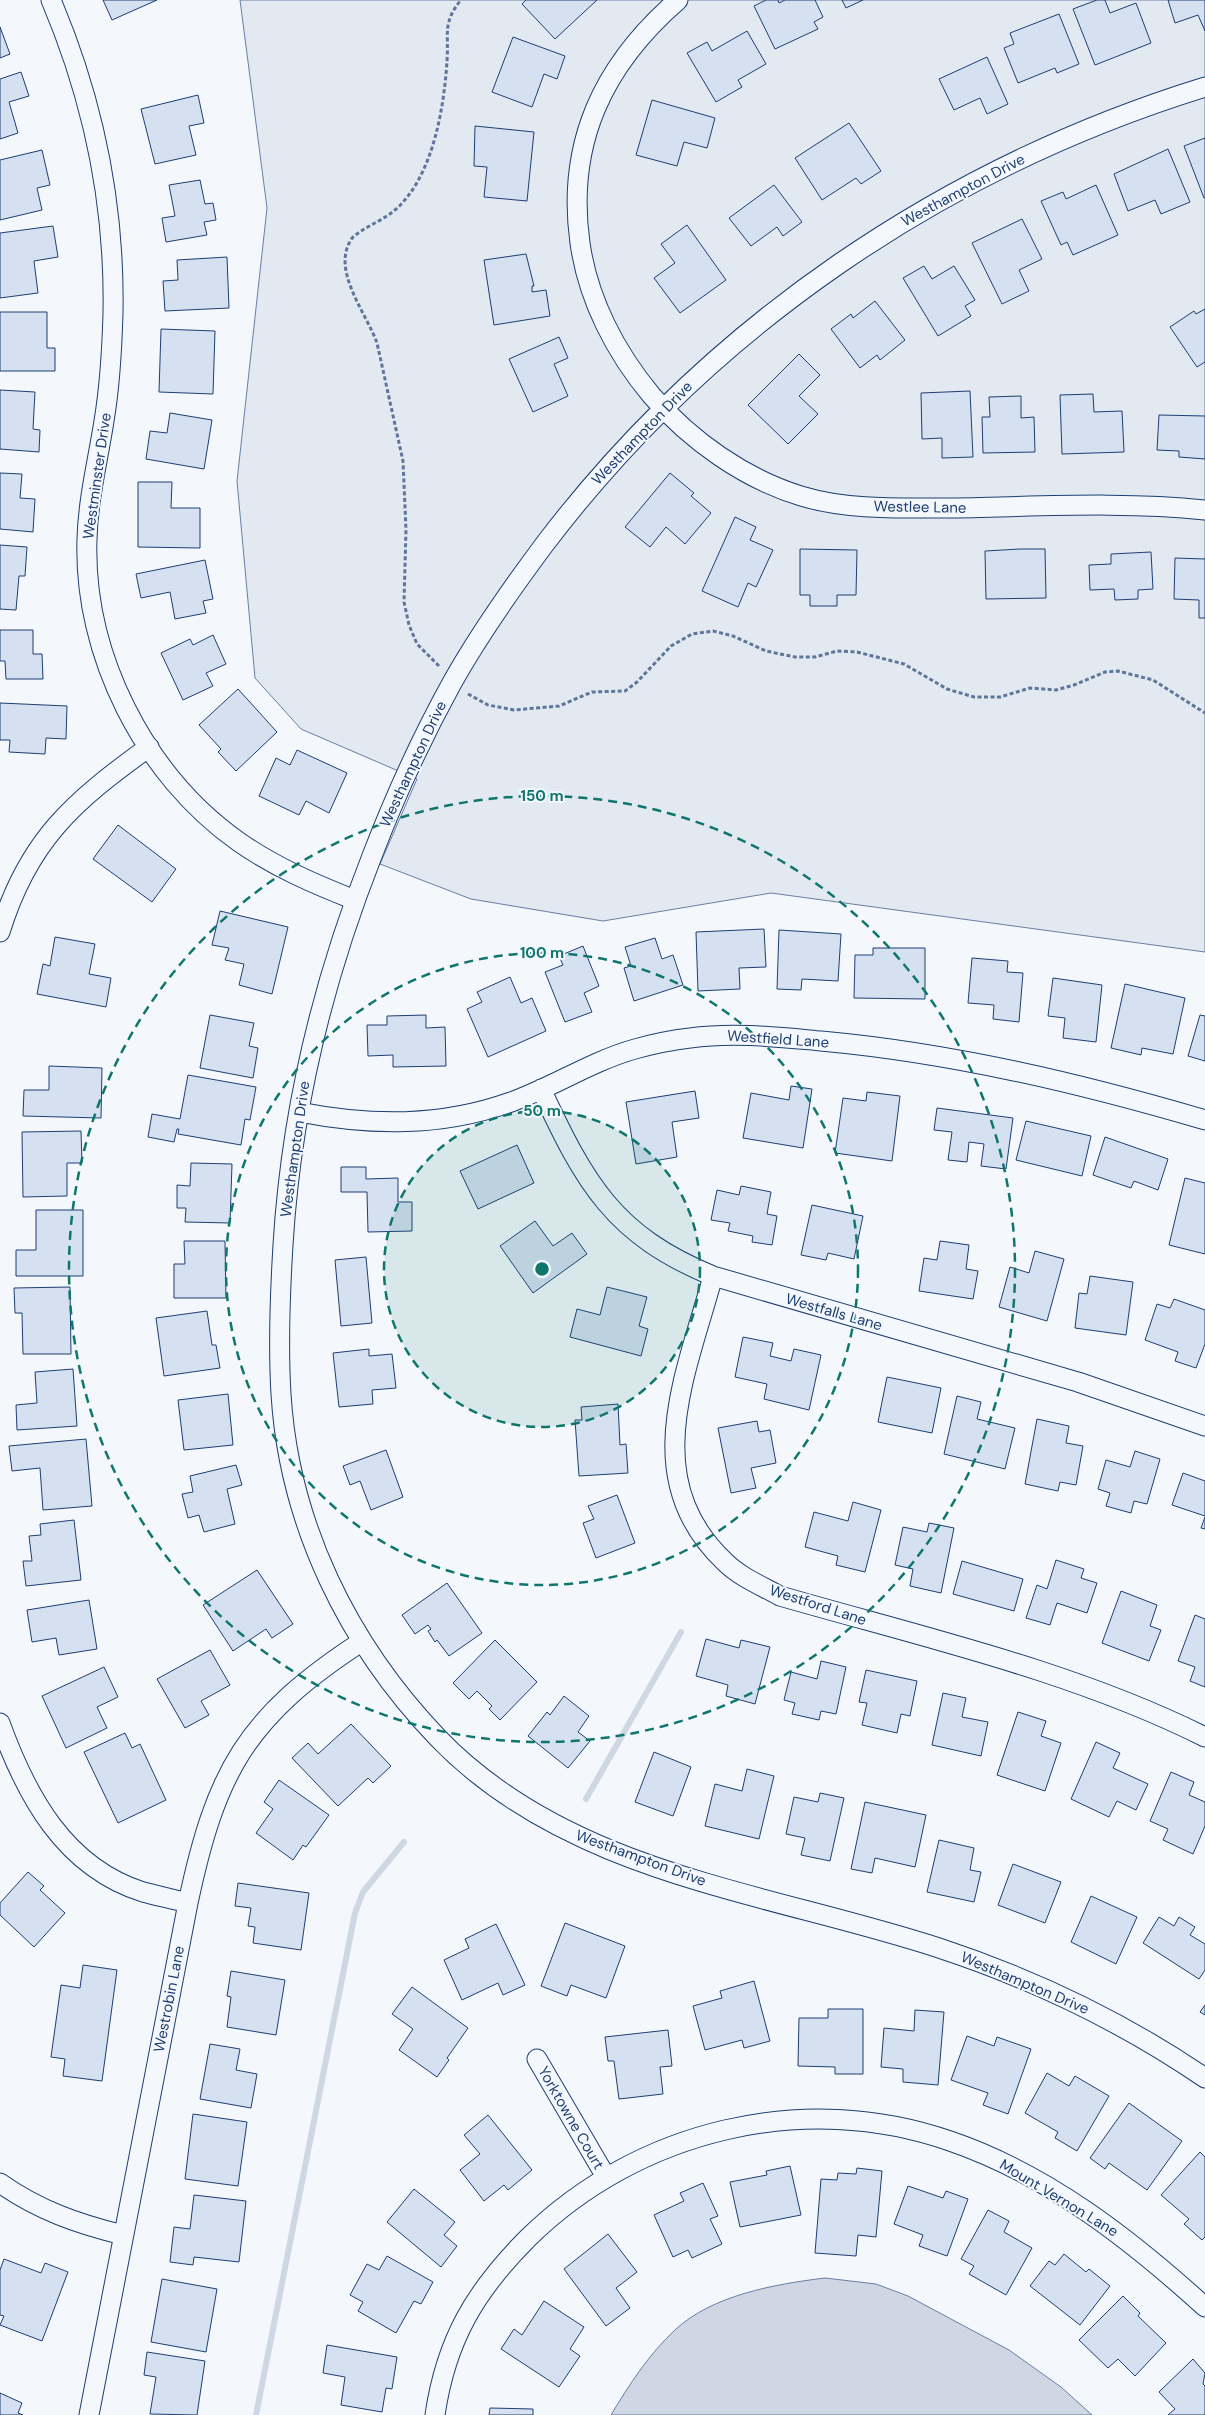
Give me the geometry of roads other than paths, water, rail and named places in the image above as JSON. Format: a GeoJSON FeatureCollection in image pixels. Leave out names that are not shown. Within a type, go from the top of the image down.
{"type":"FeatureCollection","features":[{"type":"Feature","properties":{"kind":"street","name":"Westminster Drive"},"geometry":{"type":"LineString","coordinates":[[51,0],[75,64],[98,147],[105,187],[113,266],[110,376],[92,484],[87,539],[91,600],[96,628],[111,675],[149,747],[184,793],[238,841],[288,870],[354,900]]}},
{"type":"Feature","properties":{"kind":"street","name":"Westlee Lane"},"geometry":{"type":"LineString","coordinates":[[678,0],[643,33],[610,76],[588,132],[582,154],[577,194],[577,214],[582,258],[596,303],[623,356],[639,380],[664,409],[694,436],[748,474],[784,490],[822,501],[863,506],[916,508],[1142,507],[1205,510]]}},
{"type":"Feature","properties":{"kind":"street","name":"Westhampton Drive"},"geometry":{"type":"LineString","coordinates":[[1205,87],[1130,112],[1029,154],[980,178],[915,214],[840,262],[768,316],[664,409],[608,467],[564,520],[522,575],[453,680],[400,787],[354,900],[320,1015],[299,1112],[286,1202],[281,1281],[281,1394],[284,1422],[293,1471],[308,1528],[332,1587],[362,1642],[401,1696],[458,1758],[497,1789],[567,1831],[616,1852],[699,1880],[941,1948],[1005,1972],[1058,1994],[1105,2018],[1148,2041],[1205,2078]]}},
{"type":"Feature","properties":{"kind":"street"},"geometry":{"type":"LineString","coordinates":[[0,932],[18,883],[47,834],[86,794],[149,747]]}},
{"type":"Feature","properties":{"kind":"street","name":"Westfield Lane"},"geometry":{"type":"LineString","coordinates":[[299,1112],[368,1122],[411,1122],[480,1111],[511,1102],[634,1049],[690,1038],[750,1035],[854,1044],[939,1056],[1023,1072],[1122,1095],[1205,1120]]}},
{"type":"Feature","properties":{"kind":"street","name":"Westfalls Lane"},"geometry":{"type":"LineString","coordinates":[[541,1089],[568,1147],[583,1174],[600,1197],[621,1220],[665,1254],[713,1276],[1078,1382],[1205,1426]]}},
{"type":"Feature","properties":{"kind":"street","name":"Westford Lane"},"geometry":{"type":"LineString","coordinates":[[713,1276],[676,1414],[673,1440],[674,1469],[681,1497],[692,1519],[706,1543],[726,1563],[747,1578],[780,1596],[1025,1666],[1124,1702],[1205,1737]]}},
{"type":"Feature","properties":{"kind":"street","name":"Westrobin Lane"},"geometry":{"type":"LineString","coordinates":[[89,2415],[188,1903],[208,1819],[224,1781],[243,1747],[264,1719],[293,1692],[326,1666],[362,1642]]}},
{"type":"Feature","properties":{"kind":"street"},"geometry":{"type":"LineString","coordinates":[[0,1723],[27,1789],[53,1830],[68,1846],[86,1861],[126,1885],[142,1892],[188,1903]]}},
{"type":"Feature","properties":{"kind":"street","name":"Yorktowne Court"},"geometry":{"type":"LineString","coordinates":[[537,2059],[606,2177]]}},
{"type":"Feature","properties":{"kind":"street","name":"Mount Vernon Lane"},"geometry":{"type":"LineString","coordinates":[[435,2415],[440,2386],[451,2349],[481,2291],[504,2262],[538,2229],[570,2201],[606,2177],[642,2159],[691,2138],[713,2131],[758,2122],[824,2119],[871,2123],[923,2133],[950,2141],[1023,2173],[1079,2206],[1127,2239],[1205,2307]]}},
{"type":"Feature","properties":{"kind":"street"},"geometry":{"type":"LineString","coordinates":[[0,2182],[37,2206],[61,2217],[83,2225],[124,2235]]}},
{"type":"Feature","properties":{"kind":"waterway"},"geometry":{"type":"LineString","coordinates":[[586,1799],[681,1632]]}},
{"type":"Feature","properties":{"kind":"waterway"},"geometry":{"type":"LineString","coordinates":[[256,2415],[355,1913],[363,1892],[404,1842]]}}]}
